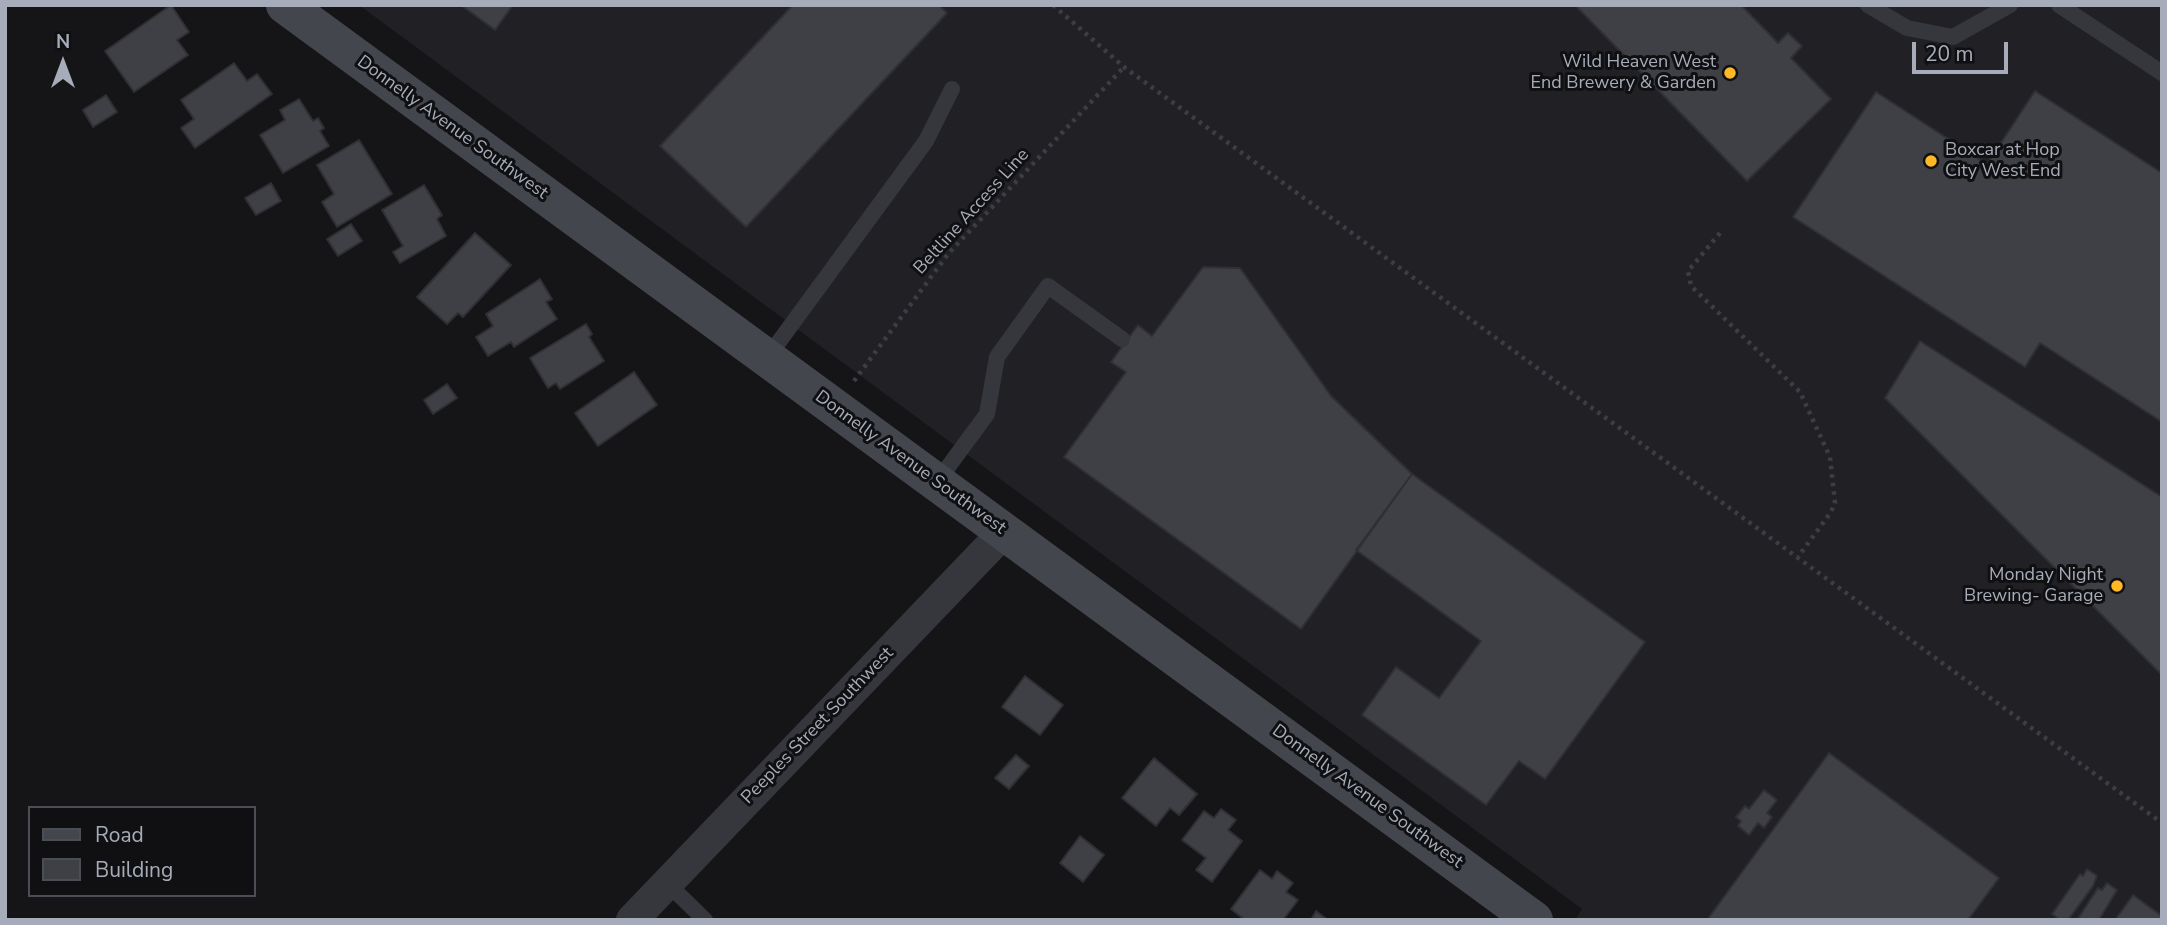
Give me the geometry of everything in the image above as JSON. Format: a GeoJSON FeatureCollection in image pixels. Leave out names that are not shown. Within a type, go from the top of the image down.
{"type":"FeatureCollection","features":[{"type":"Feature","properties":{"kind":"street","name":"Donnelly Avenue Southwest"},"geometry":{"type":"LineString","coordinates":[[285,5],[1534,920]]}},
{"type":"Feature","properties":{"kind":"street","name":"Peeples Street Southwest"},"geometry":{"type":"LineString","coordinates":[[632,920],[1004,532]]}},
{"type":"Feature","properties":{"kind":"lane"},"geometry":{"type":"LineString","coordinates":[[1868,5],[1907,28],[1953,37],[2010,5]]}},
{"type":"Feature","properties":{"kind":"lane"},"geometry":{"type":"LineString","coordinates":[[2059,5],[2162,73]]}},
{"type":"Feature","properties":{"kind":"lane"},"geometry":{"type":"LineString","coordinates":[[767,358],[926,141],[952,89]]}},
{"type":"Feature","properties":{"kind":"lane"},"geometry":{"type":"LineString","coordinates":[[937,482],[987,414],[997,357],[1048,286],[1122,339]]}},
{"type":"Feature","properties":{"kind":"lane"},"geometry":{"type":"LineString","coordinates":[[667,883],[705,920]]}},
{"type":"Feature","properties":{"kind":"path"},"geometry":{"type":"LineString","coordinates":[[1053,5],[1124,67],[2162,823]]}},
{"type":"Feature","properties":{"kind":"path","name":"Beltline Access Line"},"geometry":{"type":"LineString","coordinates":[[851,384],[948,254],[1124,67]]}},
{"type":"Feature","properties":{"kind":"path"},"geometry":{"type":"LineString","coordinates":[[1720,233],[1688,271],[1691,286],[1800,392],[1830,457],[1835,503],[1798,557]]}},
{"type":"Feature","properties":{"kind":"shaded area"},"geometry":{"type":"Polygon","coordinates":[[[359,5],[2162,5],[2162,920],[1575,920],[1582,909],[359,5]]]}},
{"type":"Feature","properties":{"kind":"building"},"geometry":{"type":"Polygon","coordinates":[[[171,5],[189,32],[177,40],[188,55],[134,92],[105,51],[171,5]]]}},
{"type":"Feature","properties":{"kind":"building"},"geometry":{"type":"Polygon","coordinates":[[[461,5],[513,5],[495,30],[461,5]]]}},
{"type":"Feature","properties":{"kind":"building"},"geometry":{"type":"Polygon","coordinates":[[[793,5],[939,5],[947,13],[746,227],[660,146],[793,5]]]}},
{"type":"Feature","properties":{"kind":"building"},"geometry":{"type":"Polygon","coordinates":[[[1575,5],[1741,5],[1778,43],[1788,33],[1802,46],[1791,58],[1831,99],[1747,181],[1575,5]]]}},
{"type":"Feature","properties":{"kind":"building"},"geometry":{"type":"Polygon","coordinates":[[[234,63],[247,81],[257,74],[272,94],[195,148],[181,128],[194,119],[181,100],[234,63]]]}},
{"type":"Feature","properties":{"kind":"building"},"geometry":{"type":"Polygon","coordinates":[[[2035,91],[2162,173],[2162,422],[2040,343],[2025,367],[1793,217],[1876,92],[1987,164],[2035,91]]]}},
{"type":"Feature","properties":{"kind":"building"},"geometry":{"type":"Polygon","coordinates":[[[106,95],[117,112],[93,127],[83,110],[106,95]]]}},
{"type":"Feature","properties":{"kind":"building"},"geometry":{"type":"Polygon","coordinates":[[[299,99],[313,121],[318,118],[324,128],[320,131],[329,146],[283,173],[260,135],[285,120],[280,110],[299,99]]]}},
{"type":"Feature","properties":{"kind":"building"},"geometry":{"type":"Polygon","coordinates":[[[359,140],[392,194],[337,227],[322,202],[334,194],[317,165],[359,140]]]}},
{"type":"Feature","properties":{"kind":"building"},"geometry":{"type":"Polygon","coordinates":[[[271,183],[281,201],[256,215],[245,198],[271,183]]]}},
{"type":"Feature","properties":{"kind":"building"},"geometry":{"type":"Polygon","coordinates":[[[424,185],[442,215],[437,219],[446,236],[400,263],[393,252],[403,246],[382,210],[424,185]]]}},
{"type":"Feature","properties":{"kind":"building"},"geometry":{"type":"Polygon","coordinates":[[[351,224],[362,241],[338,256],[327,239],[351,224]]]}},
{"type":"Feature","properties":{"kind":"building"},"geometry":{"type":"Polygon","coordinates":[[[475,233],[511,265],[463,317],[458,313],[447,324],[417,297],[475,233]]]}},
{"type":"Feature","properties":{"kind":"building"},"geometry":{"type":"Polygon","coordinates":[[[1203,267],[1240,268],[1331,396],[1412,474],[1301,629],[1064,457],[1126,372],[1111,362],[1138,325],[1152,336],[1203,267]]]}},
{"type":"Feature","properties":{"kind":"building"},"geometry":{"type":"Polygon","coordinates":[[[540,279],[552,299],[546,302],[557,319],[514,347],[511,342],[488,356],[476,337],[493,326],[486,314],[540,279]]]}},
{"type":"Feature","properties":{"kind":"building"},"geometry":{"type":"Polygon","coordinates":[[[586,324],[592,334],[589,337],[604,361],[560,389],[556,383],[548,388],[530,358],[586,324]]]}},
{"type":"Feature","properties":{"kind":"building","name":"Monday Night Brewing- Garage"},"geometry":{"type":"Polygon","coordinates":[[[1920,341],[2162,497],[2162,675],[1885,398],[1920,341]]]}},
{"type":"Feature","properties":{"kind":"building"},"geometry":{"type":"Polygon","coordinates":[[[634,372],[657,405],[598,446],[575,413],[634,372]]]}},
{"type":"Feature","properties":{"kind":"building"},"geometry":{"type":"Polygon","coordinates":[[[447,384],[457,398],[433,414],[424,400],[447,384]]]}},
{"type":"Feature","properties":{"kind":"building"},"geometry":{"type":"Polygon","coordinates":[[[1412,474],[1645,642],[1545,779],[1519,761],[1486,805],[1362,715],[1396,667],[1439,698],[1481,641],[1356,550],[1412,474]]]}},
{"type":"Feature","properties":{"kind":"building"},"geometry":{"type":"Polygon","coordinates":[[[1025,676],[1063,705],[1040,735],[1002,707],[1025,676]]]}},
{"type":"Feature","properties":{"kind":"building"},"geometry":{"type":"Polygon","coordinates":[[[1829,753],[1999,878],[1968,920],[1707,920],[1829,753]]]}},
{"type":"Feature","properties":{"kind":"building"},"geometry":{"type":"Polygon","coordinates":[[[1016,755],[1029,766],[1009,789],[995,778],[1016,755]]]}},
{"type":"Feature","properties":{"kind":"building"},"geometry":{"type":"Polygon","coordinates":[[[1154,758],[1197,794],[1179,815],[1170,808],[1156,826],[1122,798],[1154,758]]]}},
{"type":"Feature","properties":{"kind":"building"},"geometry":{"type":"Polygon","coordinates":[[[1764,790],[1777,800],[1767,813],[1772,817],[1764,828],[1758,823],[1749,835],[1738,826],[1741,821],[1736,817],[1745,806],[1749,809],[1764,790]]]}},
{"type":"Feature","properties":{"kind":"building"},"geometry":{"type":"Polygon","coordinates":[[[1221,809],[1236,820],[1228,830],[1242,841],[1212,882],[1196,870],[1206,858],[1182,840],[1204,811],[1214,818],[1221,809]]]}},
{"type":"Feature","properties":{"kind":"building"},"geometry":{"type":"Polygon","coordinates":[[[1080,836],[1104,855],[1083,882],[1060,863],[1080,836]]]}},
{"type":"Feature","properties":{"kind":"building"},"geometry":{"type":"Polygon","coordinates":[[[2087,869],[2097,876],[2093,886],[2068,920],[2060,920],[2052,914],[2080,874],[2083,876],[2087,869]]]}},
{"type":"Feature","properties":{"kind":"building"},"geometry":{"type":"Polygon","coordinates":[[[1260,870],[1272,879],[1277,871],[1293,883],[1286,892],[1298,900],[1283,920],[1245,920],[1231,909],[1260,870]]]}},
{"type":"Feature","properties":{"kind":"building"},"geometry":{"type":"Polygon","coordinates":[[[2107,883],[2117,890],[2099,920],[2077,920],[2098,888],[2102,890],[2107,883]]]}},
{"type":"Feature","properties":{"kind":"building"},"geometry":{"type":"Polygon","coordinates":[[[2133,895],[2162,916],[2162,920],[2115,920],[2133,895]]]}},
{"type":"Feature","properties":{"kind":"building"},"geometry":{"type":"Polygon","coordinates":[[[1316,911],[1328,920],[1311,920],[1316,911]]]}},
{"type":"Feature","properties":{"kind":"place","name":"Wild Heaven West End Brewery & Garden"},"geometry":{"type":"Point","coordinates":[1730,73]}},
{"type":"Feature","properties":{"kind":"place","name":"Boxcar at Hop City West End"},"geometry":{"type":"Point","coordinates":[1931,161]}},
{"type":"Feature","properties":{"kind":"place","name":"Monday Night Brewing- Garage"},"geometry":{"type":"Point","coordinates":[2117,586]}}]}
